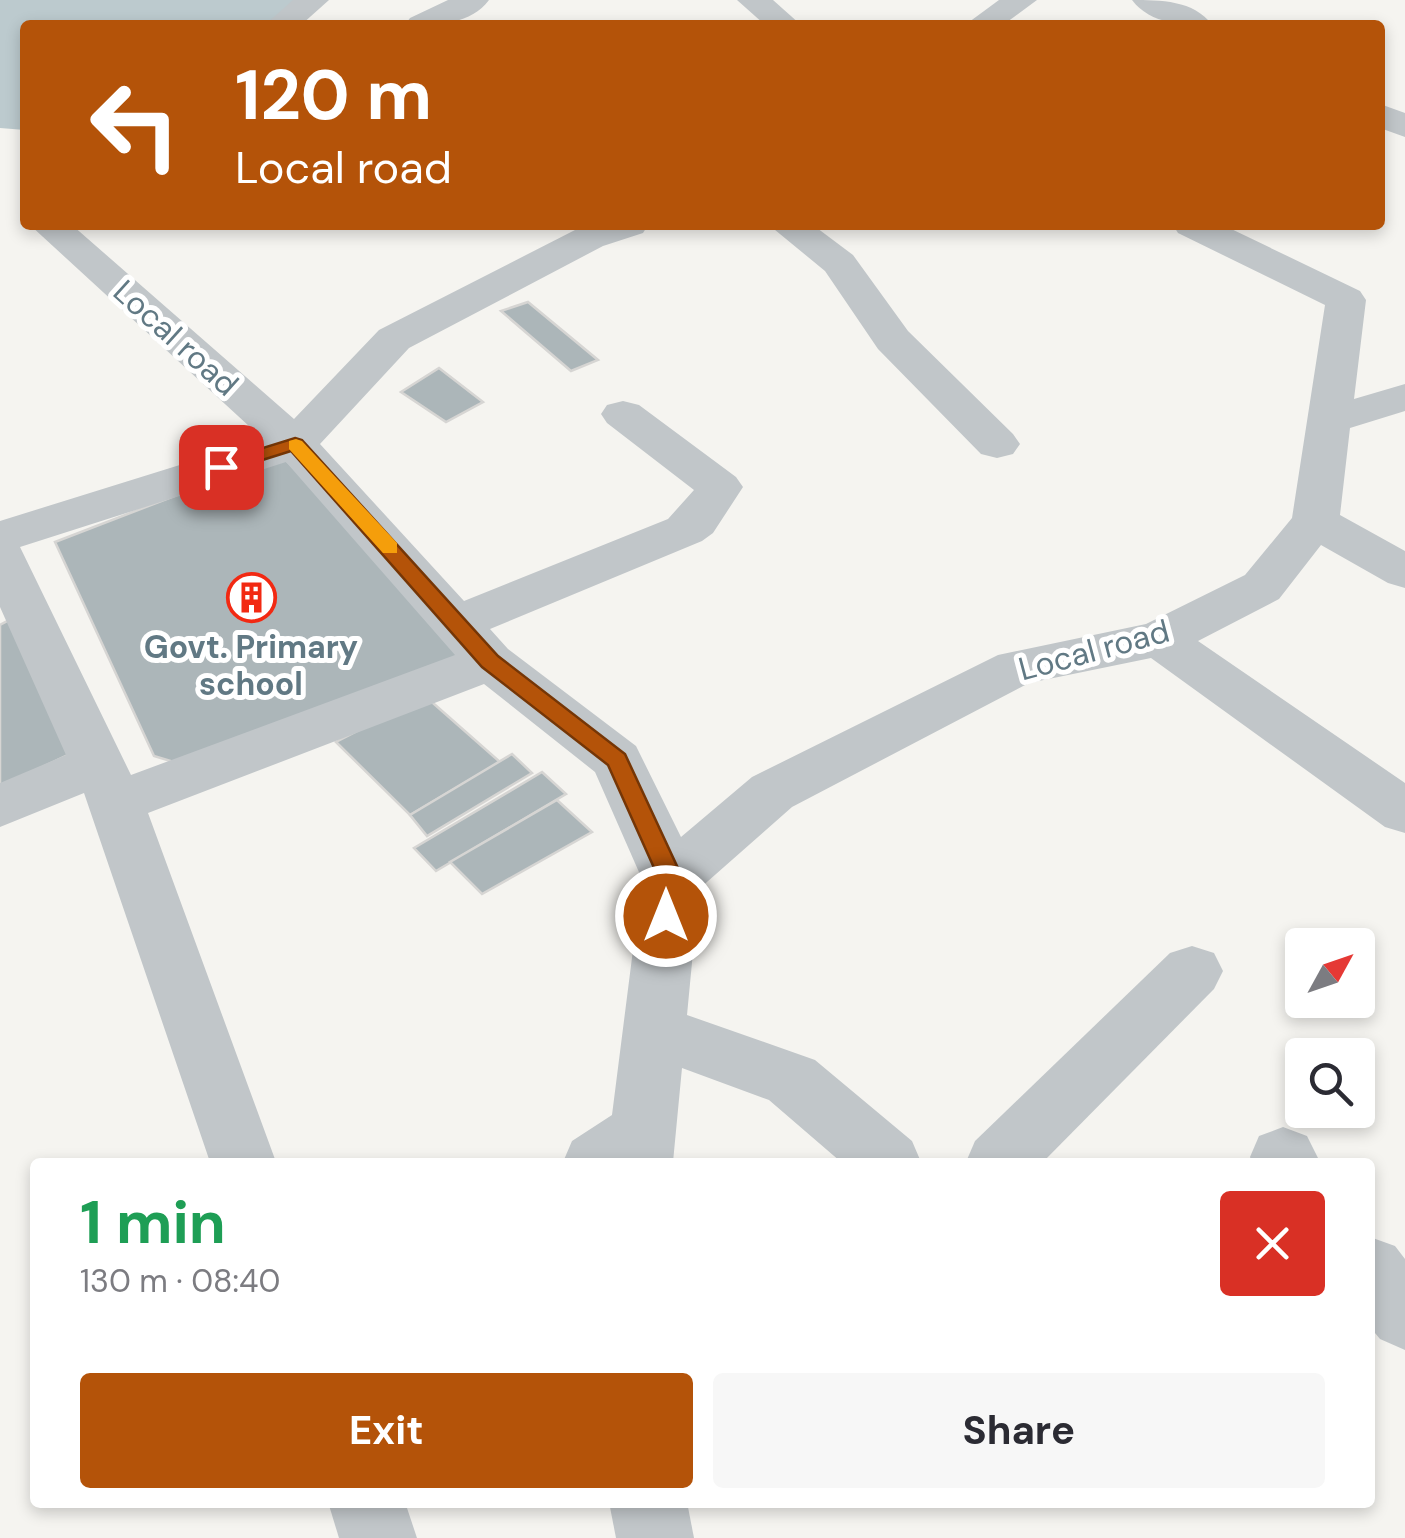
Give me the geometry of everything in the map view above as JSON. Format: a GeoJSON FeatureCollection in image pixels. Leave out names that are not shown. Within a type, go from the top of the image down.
{"type":"FeatureCollection","features":[{"type":"Feature","properties":{"kind":"street"},"geometry":{"type":"LineString","coordinates":[[288,20],[313,0]]}},
{"type":"Feature","properties":{"kind":"street"},"geometry":{"type":"LineString","coordinates":[[431,20],[473,0]]}},
{"type":"Feature","properties":{"kind":"street"},"geometry":{"type":"LineString","coordinates":[[753,0],[779,20]]}},
{"type":"Feature","properties":{"kind":"street"},"geometry":{"type":"LineString","coordinates":[[989,20],[1021,0]]}},
{"type":"Feature","properties":{"kind":"street"},"geometry":{"type":"LineString","coordinates":[[1148,0],[1186,20]]}},
{"type":"Feature","properties":{"kind":"street","name":"Local road"},"geometry":{"type":"LineString","coordinates":[[55,230],[295,444],[474,643],[617,760],[671,879],[772,792],[1016,668],[1159,639],[1262,587],[1314,521]]}},
{"type":"Feature","properties":{"kind":"street"},"geometry":{"type":"LineString","coordinates":[[0,537],[295,444],[394,339],[589,238],[614,230]]}},
{"type":"Feature","properties":{"kind":"street"},"geometry":{"type":"LineString","coordinates":[[795,230],[840,263],[892,340],[997,444]]}},
{"type":"Feature","properties":{"kind":"street"},"geometry":{"type":"LineString","coordinates":[[1229,232],[1346,300],[1314,521],[1405,572]]}},
{"type":"Feature","properties":{"kind":"street"},"geometry":{"type":"LineString","coordinates":[[1327,421],[1405,397]]}},
{"type":"Feature","properties":{"kind":"street"},"geometry":{"type":"LineString","coordinates":[[0,806],[107,783],[474,643],[696,522],[720,488],[623,414]]}},
{"type":"Feature","properties":{"kind":"street"},"geometry":{"type":"LineString","coordinates":[[0,553],[107,783],[243,1158]]}},
{"type":"Feature","properties":{"kind":"street"},"geometry":{"type":"LineString","coordinates":[[1159,639],[1405,812]]}},
{"type":"Feature","properties":{"kind":"street"},"geometry":{"type":"LineString","coordinates":[[626,1152],[652,1029],[671,879]]}},
{"type":"Feature","properties":{"kind":"street"},"geometry":{"type":"LineString","coordinates":[[1003,1158],[1192,971]]}},
{"type":"Feature","properties":{"kind":"street"},"geometry":{"type":"LineString","coordinates":[[652,1029],[792,1080],[883,1158]]}},
{"type":"Feature","properties":{"kind":"street"},"geometry":{"type":"LineString","coordinates":[[1375,1276],[1405,1315]]}},
{"type":"Feature","properties":{"kind":"street"},"geometry":{"type":"LineString","coordinates":[[368,1508],[378,1538]]}},
{"type":"Feature","properties":{"kind":"street"},"geometry":{"type":"LineString","coordinates":[[649,1508],[656,1538]]}},
{"type":"Feature","properties":{"kind":"shaded area"},"geometry":{"type":"Polygon","coordinates":[[[0,0],[298,0],[276,20],[20,20],[20,130],[0,128],[0,0]]]}},
{"type":"Feature","properties":{"kind":"building"},"geometry":{"type":"Polygon","coordinates":[[[528,302],[598,360],[571,371],[501,311],[528,302]]]}},
{"type":"Feature","properties":{"kind":"building"},"geometry":{"type":"Polygon","coordinates":[[[439,368],[483,402],[446,422],[401,392],[439,368]]]}},
{"type":"Feature","properties":{"kind":"building","name":"Govt. Primary school"},"geometry":{"type":"Polygon","coordinates":[[[281,455],[477,651],[177,763],[154,756],[55,542],[281,455]]]}},
{"type":"Feature","properties":{"kind":"building"},"geometry":{"type":"Polygon","coordinates":[[[13,618],[85,747],[0,787],[0,625],[13,618]]]}},
{"type":"Feature","properties":{"kind":"building"},"geometry":{"type":"Polygon","coordinates":[[[425,696],[500,762],[410,815],[336,742],[425,696]]]}},
{"type":"Feature","properties":{"kind":"building"},"geometry":{"type":"Polygon","coordinates":[[[512,754],[532,773],[427,836],[410,815],[512,754]]]}},
{"type":"Feature","properties":{"kind":"building"},"geometry":{"type":"Polygon","coordinates":[[[542,772],[566,794],[436,871],[414,848],[542,772]]]}},
{"type":"Feature","properties":{"kind":"building"},"geometry":{"type":"Polygon","coordinates":[[[557,800],[592,832],[482,894],[450,862],[557,800]]]}},
{"type":"Feature","properties":{"kind":"slow traffic"},"geometry":{"type":"LineString","coordinates":[[296,445],[390,548]]}},
{"type":"Feature","properties":{"kind":"place","name":"Govt. Primary school"},"geometry":{"type":"Point","coordinates":[251,597]}},
{"type":"Feature","properties":{"kind":"route"},"geometry":{"type":"LineString","coordinates":[[221,467],[295,444],[490,662],[617,760],[671,879],[666,916]]}}]}
